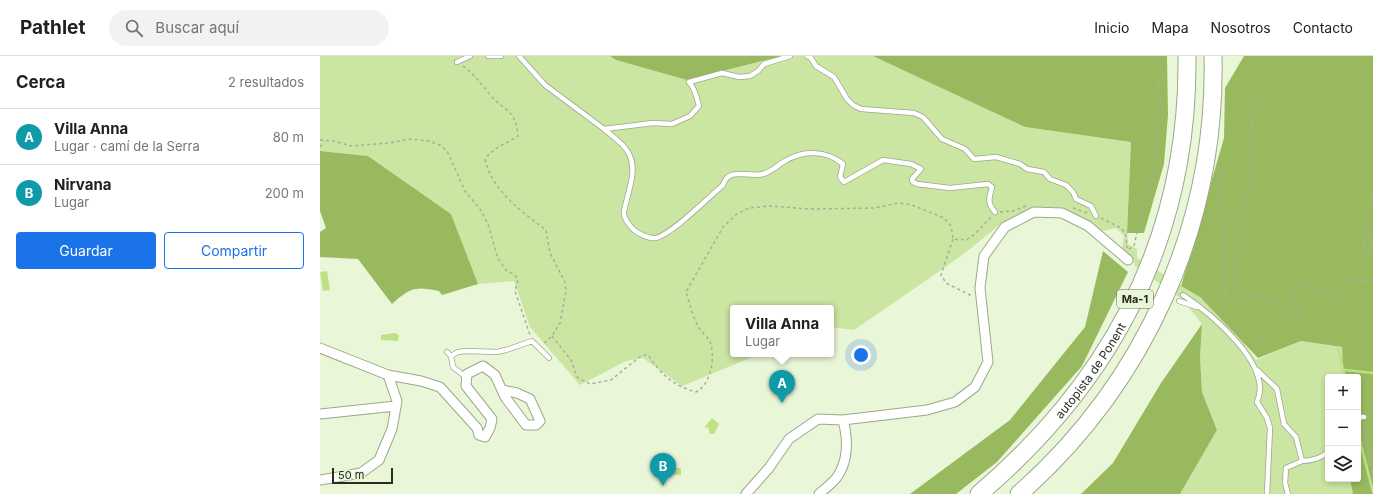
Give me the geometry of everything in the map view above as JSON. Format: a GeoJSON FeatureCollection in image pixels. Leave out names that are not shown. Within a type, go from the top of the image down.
{"type":"FeatureCollection","features":[{"type":"Feature","properties":{"kind":"highway","name":"autopista de Ponent"},"geometry":{"type":"LineString","coordinates":[[979,494],[1028,449],[1067,407],[1104,355],[1136,298],[1160,237],[1177,175],[1186,114],[1187,56]]}},
{"type":"Feature","properties":{"kind":"highway","name":"Ma-1"},"geometry":{"type":"LineString","coordinates":[[1019,494],[1057,458],[1104,402],[1136,353],[1167,295],[1189,232],[1205,169],[1213,102],[1213,56]]}},
{"type":"Feature","properties":{"kind":"street"},"geometry":{"type":"LineString","coordinates":[[746,494],[769,468],[789,439],[818,419],[843,420],[927,410],[955,402],[975,388],[988,362],[980,300],[984,256],[1005,227],[1034,212],[1062,213],[1088,226],[1112,246],[1131,257]]}},
{"type":"Feature","properties":{"kind":"street"},"geometry":{"type":"LineString","coordinates":[[320,348],[388,375],[421,381],[440,387],[477,428],[479,435],[485,437],[490,428],[492,419],[466,386],[467,374],[483,366],[495,375],[502,390]]}},
{"type":"Feature","properties":{"kind":"street"},"geometry":{"type":"LineString","coordinates":[[320,480],[361,473],[379,460],[392,429],[397,400],[388,375]]}},
{"type":"Feature","properties":{"kind":"street"},"geometry":{"type":"LineString","coordinates":[[320,414],[396,406]]}},
{"type":"Feature","properties":{"kind":"street"},"geometry":{"type":"LineString","coordinates":[[819,494],[839,475],[845,458],[848,439],[843,420]]}},
{"type":"Feature","properties":{"kind":"lane"},"geometry":{"type":"LineString","coordinates":[[457,62],[470,56]]}},
{"type":"Feature","properties":{"kind":"lane"},"geometry":{"type":"LineString","coordinates":[[488,56],[502,56]]}},
{"type":"Feature","properties":{"kind":"lane"},"geometry":{"type":"LineString","coordinates":[[519,56],[545,85],[604,129],[629,153],[632,170],[632,186],[624,213],[627,222],[634,231],[646,237],[656,238],[667,232],[723,185],[725,179],[733,173],[765,174],[787,160],[814,152],[829,156],[843,164],[840,177],[844,182],[882,160],[911,164],[921,169],[914,174],[912,179],[913,182],[917,184],[950,188],[988,184],[992,186],[988,200],[989,206],[995,212]]}},
{"type":"Feature","properties":{"kind":"lane"},"geometry":{"type":"LineString","coordinates":[[604,129],[653,122],[672,124],[690,116],[699,106],[697,97],[692,85],[689,82],[722,73],[739,77],[750,76],[758,71],[764,64],[790,56]]}},
{"type":"Feature","properties":{"kind":"lane"},"geometry":{"type":"LineString","coordinates":[[807,56],[811,58],[816,66],[834,77],[847,99],[853,105],[861,109],[914,113],[923,117],[942,139],[966,149],[974,159],[996,157],[1020,164],[1027,169],[1044,172],[1050,179],[1066,185],[1073,192],[1076,199],[1091,206],[1096,216]]}},
{"type":"Feature","properties":{"kind":"lane"},"geometry":{"type":"LineString","coordinates":[[1183,295],[1203,308],[1238,344],[1257,370],[1277,389],[1284,424],[1296,437],[1302,461]]}},
{"type":"Feature","properties":{"kind":"lane"},"geometry":{"type":"LineString","coordinates":[[1179,301],[1203,308]]}},
{"type":"Feature","properties":{"kind":"lane"},"geometry":{"type":"LineString","coordinates":[[451,356],[458,352],[466,351],[502,351],[532,341],[540,347],[549,358]]}},
{"type":"Feature","properties":{"kind":"lane"},"geometry":{"type":"LineString","coordinates":[[447,352],[451,356],[453,367],[467,378]]}},
{"type":"Feature","properties":{"kind":"lane"},"geometry":{"type":"LineString","coordinates":[[1257,370],[1260,382],[1259,397],[1257,402],[1267,418],[1270,428],[1267,494]]}},
{"type":"Feature","properties":{"kind":"lane"},"geometry":{"type":"LineString","coordinates":[[1288,494],[1285,482],[1286,468],[1302,461],[1310,460],[1325,454]]}},
{"type":"Feature","properties":{"kind":"path"},"geometry":{"type":"LineString","coordinates":[[1128,250],[1134,246],[1147,196],[1159,160],[1155,147],[1160,110],[1158,56]]}},
{"type":"Feature","properties":{"kind":"path"},"geometry":{"type":"LineString","coordinates":[[457,62],[472,73],[492,96],[511,112],[517,122],[518,136],[505,144],[492,149],[486,159],[488,172],[517,208],[546,230],[550,253],[565,282],[566,291],[560,323],[552,336],[540,347]]}},
{"type":"Feature","properties":{"kind":"path"},"geometry":{"type":"LineString","coordinates":[[1242,300],[1234,271],[1239,225],[1252,187],[1252,102]]}},
{"type":"Feature","properties":{"kind":"path"},"geometry":{"type":"LineString","coordinates":[[320,140],[324,142],[334,141],[351,146],[390,143],[409,139],[429,141],[442,146],[448,153],[465,191],[480,209],[488,224],[498,259],[507,271],[515,275],[518,280],[515,291],[532,341]]}},
{"type":"Feature","properties":{"kind":"path"},"geometry":{"type":"LineString","coordinates":[[320,147],[324,142]]}},
{"type":"Feature","properties":{"kind":"path"},"geometry":{"type":"LineString","coordinates":[[1218,165],[1224,172],[1218,188],[1225,247],[1225,294],[1235,302],[1257,293],[1274,299],[1291,317],[1296,316],[1297,312],[1294,285],[1299,283],[1312,290],[1333,296],[1346,281],[1368,281],[1373,279]]}},
{"type":"Feature","properties":{"kind":"path"},"geometry":{"type":"LineString","coordinates":[[1373,196],[1366,214],[1366,234],[1363,244],[1367,251],[1373,256]]}},
{"type":"Feature","properties":{"kind":"path"},"geometry":{"type":"LineString","coordinates":[[552,336],[571,360],[577,377],[590,384],[612,380],[642,355],[648,356],[661,374],[680,388],[696,392],[708,381],[712,346],[708,338],[699,328],[686,292],[723,226],[737,214],[749,208],[769,206],[824,209],[874,208],[899,203],[912,205],[944,218],[951,226],[953,239],[941,275],[946,283],[980,300]]}},
{"type":"Feature","properties":{"kind":"path"},"geometry":{"type":"LineString","coordinates":[[953,239],[966,240],[987,223],[995,212],[1013,211],[1028,205]]}},
{"type":"Feature","properties":{"kind":"path"},"geometry":{"type":"LineString","coordinates":[[1070,207],[1096,216],[1121,228],[1126,234],[1126,244],[1131,257]]}},
{"type":"Feature","properties":{"kind":"path"},"geometry":{"type":"LineString","coordinates":[[1366,234],[1373,245]]}},
{"type":"Feature","properties":{"kind":"path"},"geometry":{"type":"LineString","coordinates":[[1112,246],[1123,247],[1128,250]]}},
{"type":"Feature","properties":{"kind":"path"},"geometry":{"type":"LineString","coordinates":[[1364,417],[1369,456],[1373,472]]}},
{"type":"Feature","properties":{"kind":"shaded area"},"geometry":{"type":"Polygon","coordinates":[[[320,56],[610,56],[616,60],[687,80],[782,56],[875,56],[1025,127],[1131,142],[1127,233],[1128,244],[1137,249],[1137,258],[1200,297],[1244,343],[1256,360],[1301,341],[1342,347],[1343,374],[1325,374],[1325,482],[1351,482],[1353,494],[1180,494],[1217,430],[1202,392],[1200,358],[1202,324],[1183,300],[1135,266],[1131,256],[1122,248],[1124,236],[1116,228],[1102,231],[1090,222],[1069,211],[1044,207],[1032,209],[1011,218],[952,262],[854,330],[834,327],[834,305],[730,305],[730,357],[753,357],[682,386],[643,358],[626,361],[580,385],[530,327],[514,281],[478,284],[451,214],[368,156],[320,151],[320,56]]]}},
{"type":"Feature","properties":{"kind":"shaded area"},"geometry":{"type":"Polygon","coordinates":[[[610,56],[782,56],[687,80],[616,60],[610,56]]]}},
{"type":"Feature","properties":{"kind":"shaded area"},"geometry":{"type":"Polygon","coordinates":[[[873,56],[1167,56],[1168,115],[1164,164],[1144,233],[1127,233],[1131,142],[1025,127],[873,56]]]}},
{"type":"Feature","properties":{"kind":"shaded area"},"geometry":{"type":"Polygon","coordinates":[[[1244,56],[1373,56],[1373,494],[1353,494],[1351,482],[1361,482],[1361,374],[1343,374],[1342,347],[1301,341],[1258,358],[1200,297],[1181,286],[1224,138],[1225,88],[1244,56]]]}},
{"type":"Feature","properties":{"kind":"shaded area"},"geometry":{"type":"Polygon","coordinates":[[[320,151],[368,156],[451,214],[478,284],[442,295],[439,291],[431,289],[413,290],[392,304],[358,259],[320,257],[320,232],[326,228],[320,211],[320,151]]]}},
{"type":"Feature","properties":{"kind":"shaded area"},"geometry":{"type":"Polygon","coordinates":[[[1103,251],[1128,272],[1082,366],[997,462],[956,494],[910,494],[1010,420],[1085,327],[1103,251]]]}},
{"type":"Feature","properties":{"kind":"shaded area"},"geometry":{"type":"Polygon","coordinates":[[[327,271],[330,290],[323,291],[320,272],[327,271]]]}},
{"type":"Feature","properties":{"kind":"shaded area"},"geometry":{"type":"Polygon","coordinates":[[[1202,324],[1200,358],[1202,392],[1217,430],[1180,494],[1081,494],[1113,463],[1161,383],[1202,324]]]}},
{"type":"Feature","properties":{"kind":"shaded area"},"geometry":{"type":"Polygon","coordinates":[[[395,333],[399,335],[398,341],[381,340],[381,335],[395,333]]]}},
{"type":"Feature","properties":{"kind":"shaded area"},"geometry":{"type":"Polygon","coordinates":[[[786,373],[791,375],[791,378],[783,387],[780,387],[777,382],[786,373]]]}},
{"type":"Feature","properties":{"kind":"shaded area"},"geometry":{"type":"Polygon","coordinates":[[[712,418],[719,424],[714,434],[710,434],[708,427],[704,428],[712,418]]]}},
{"type":"Feature","properties":{"kind":"shaded area"},"geometry":{"type":"Polygon","coordinates":[[[665,468],[681,468],[681,475],[665,474],[662,471],[665,468]]]}},
{"type":"Feature","properties":{"kind":"waterway"},"geometry":{"type":"LineString","coordinates":[[1338,349],[1344,374]]}},
{"type":"Feature","properties":{"kind":"waterway"},"geometry":{"type":"LineString","coordinates":[[1345,370],[1373,373]]}},
{"type":"Feature","properties":{"kind":"waterway"},"geometry":{"type":"LineString","coordinates":[[1361,445],[1373,492]]}},
{"type":"Feature","properties":{"kind":"place","name":"Villa Anna"},"geometry":{"type":"Point","coordinates":[782,403]}},
{"type":"Feature","properties":{"kind":"place","name":"Nirvana"},"geometry":{"type":"Point","coordinates":[663,486]}}]}
